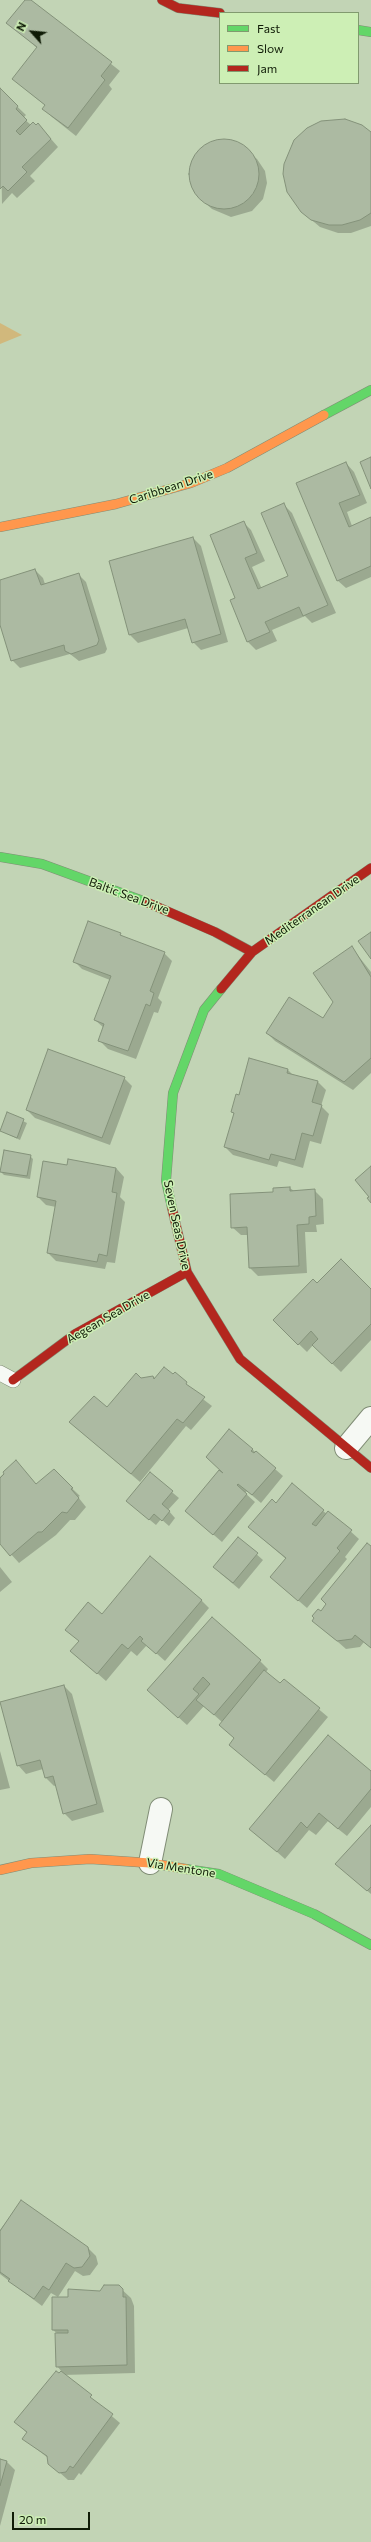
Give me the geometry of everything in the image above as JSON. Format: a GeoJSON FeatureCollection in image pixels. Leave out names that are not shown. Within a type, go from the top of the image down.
{"type":"FeatureCollection","features":[{"type":"Feature","properties":{"kind":"street"},"geometry":{"type":"LineString","coordinates":[[162,0],[178,8],[219,13]]}},
{"type":"Feature","properties":{"kind":"street"},"geometry":{"type":"LineString","coordinates":[[359,30],[371,32]]}},
{"type":"Feature","properties":{"kind":"street","name":"Caribbean Drive"},"geometry":{"type":"LineString","coordinates":[[0,527],[116,504],[191,483],[227,468],[371,390]]}},
{"type":"Feature","properties":{"kind":"street","name":"Baltic Sea Drive"},"geometry":{"type":"LineString","coordinates":[[0,856],[42,864],[162,908],[202,925],[252,952]]}},
{"type":"Feature","properties":{"kind":"street","name":"Mediterranean Drive"},"geometry":{"type":"LineString","coordinates":[[252,952],[371,868]]}},
{"type":"Feature","properties":{"kind":"street","name":"Seven Seas Drive"},"geometry":{"type":"LineString","coordinates":[[252,952],[204,1010],[173,1093],[166,1181],[187,1272],[240,1359],[371,1468]]}},
{"type":"Feature","properties":{"kind":"street","name":"Aegean Sea Drive"},"geometry":{"type":"LineString","coordinates":[[6,1377],[74,1334],[187,1272]]}},
{"type":"Feature","properties":{"kind":"street"},"geometry":{"type":"LineString","coordinates":[[346,1448],[371,1418]]}},
{"type":"Feature","properties":{"kind":"street"},"geometry":{"type":"LineString","coordinates":[[150,1863],[160,1809]]}},
{"type":"Feature","properties":{"kind":"street","name":"Via Mentone"},"geometry":{"type":"LineString","coordinates":[[0,1870],[31,1863],[90,1859],[150,1863],[219,1874],[314,1914],[371,1945]]}},
{"type":"Feature","properties":{"kind":"shaded area"},"geometry":{"type":"Polygon","coordinates":[[[0,323],[22,335],[0,344],[0,323]]]}},
{"type":"Feature","properties":{"kind":"building"},"geometry":{"type":"Polygon","coordinates":[[[25,0],[31,0],[112,62],[101,76],[105,80],[68,128],[42,109],[45,105],[12,79],[37,47],[6,23],[25,0]]]}},
{"type":"Feature","properties":{"kind":"building"},"geometry":{"type":"Polygon","coordinates":[[[0,88],[18,106],[16,109],[27,120],[16,131],[20,135],[33,122],[36,125],[38,123],[51,139],[22,167],[27,172],[8,191],[3,186],[0,189],[0,88]]]}},
{"type":"Feature","properties":{"kind":"building"},"geometry":{"type":"Polygon","coordinates":[[[345,119],[362,125],[371,132],[371,213],[360,220],[342,225],[329,225],[311,220],[301,212],[287,192],[283,174],[284,164],[294,140],[307,128],[321,121],[345,119]]]}},
{"type":"Feature","properties":{"kind":"building"},"geometry":{"type":"Polygon","coordinates":[[[224,139],[243,145],[253,155],[259,174],[253,193],[243,203],[224,209],[205,203],[195,193],[189,174],[195,155],[205,145],[224,139]]]}},
{"type":"Feature","properties":{"kind":"building"},"geometry":{"type":"Polygon","coordinates":[[[371,457],[371,489],[360,462],[371,457]]]}},
{"type":"Feature","properties":{"kind":"building"},"geometry":{"type":"Polygon","coordinates":[[[346,462],[360,495],[339,503],[349,527],[371,517],[371,566],[337,581],[296,483],[346,462]]]}},
{"type":"Feature","properties":{"kind":"building"},"geometry":{"type":"Polygon","coordinates":[[[284,503],[328,605],[303,616],[299,607],[265,622],[270,632],[247,642],[230,600],[235,598],[210,535],[244,521],[257,553],[245,558],[258,589],[288,576],[261,513],[284,503]]]}},
{"type":"Feature","properties":{"kind":"building"},"geometry":{"type":"Polygon","coordinates":[[[193,537],[221,634],[192,643],[185,619],[129,635],[109,561],[193,537]]]}},
{"type":"Feature","properties":{"kind":"building"},"geometry":{"type":"Polygon","coordinates":[[[35,569],[41,585],[79,573],[99,640],[97,645],[71,654],[65,651],[64,645],[11,661],[0,625],[0,580],[35,569]]]}},
{"type":"Feature","properties":{"kind":"building"},"geometry":{"type":"Polygon","coordinates":[[[88,921],[165,952],[150,991],[154,993],[150,1006],[146,1004],[128,1051],[98,1041],[104,1024],[94,1020],[111,976],[73,962],[88,921]]]}},
{"type":"Feature","properties":{"kind":"building"},"geometry":{"type":"Polygon","coordinates":[[[371,932],[371,959],[358,941],[371,932]]]}},
{"type":"Feature","properties":{"kind":"building"},"geometry":{"type":"Polygon","coordinates":[[[352,946],[371,977],[371,1058],[344,1082],[266,1033],[289,997],[323,1018],[333,1002],[313,973],[352,946]]]}},
{"type":"Feature","properties":{"kind":"building"},"geometry":{"type":"Polygon","coordinates":[[[48,1049],[125,1077],[102,1138],[26,1110],[48,1049]]]}},
{"type":"Feature","properties":{"kind":"building"},"geometry":{"type":"Polygon","coordinates":[[[249,1058],[288,1069],[287,1073],[318,1081],[312,1102],[322,1105],[313,1136],[302,1133],[295,1160],[271,1154],[269,1160],[224,1147],[234,1113],[231,1112],[236,1094],[239,1095],[249,1058]]]}},
{"type":"Feature","properties":{"kind":"building"},"geometry":{"type":"Polygon","coordinates":[[[7,1112],[24,1119],[17,1138],[0,1131],[7,1112]]]}},
{"type":"Feature","properties":{"kind":"building"},"geometry":{"type":"Polygon","coordinates":[[[4,1150],[31,1155],[27,1176],[0,1172],[4,1150]]]}},
{"type":"Feature","properties":{"kind":"building"},"geometry":{"type":"Polygon","coordinates":[[[68,1159],[116,1168],[112,1192],[117,1193],[107,1256],[99,1254],[97,1262],[47,1253],[56,1201],[37,1197],[43,1161],[67,1165],[68,1159]]]}},
{"type":"Feature","properties":{"kind":"building"},"geometry":{"type":"Polygon","coordinates":[[[371,1166],[371,1203],[367,1198],[369,1197],[355,1180],[371,1166]]]}},
{"type":"Feature","properties":{"kind":"building"},"geometry":{"type":"Polygon","coordinates":[[[290,1187],[290,1191],[315,1189],[316,1216],[309,1217],[309,1224],[297,1225],[299,1266],[249,1268],[247,1227],[231,1228],[230,1194],[273,1192],[273,1188],[290,1187]]]}},
{"type":"Feature","properties":{"kind":"building"},"geometry":{"type":"Polygon","coordinates":[[[341,1259],[371,1289],[371,1324],[332,1364],[312,1345],[318,1339],[311,1331],[298,1345],[273,1320],[313,1279],[317,1283],[341,1259]]]}},
{"type":"Feature","properties":{"kind":"building"},"geometry":{"type":"Polygon","coordinates":[[[164,1367],[173,1374],[175,1372],[187,1382],[186,1384],[205,1397],[183,1423],[177,1419],[131,1474],[69,1422],[94,1396],[107,1407],[136,1373],[141,1378],[153,1376],[154,1379],[164,1367]]]}},
{"type":"Feature","properties":{"kind":"building"},"geometry":{"type":"Polygon","coordinates":[[[229,1429],[253,1449],[251,1451],[254,1453],[256,1451],[276,1468],[252,1495],[238,1484],[237,1485],[247,1494],[213,1535],[185,1511],[219,1470],[223,1473],[206,1457],[229,1429]]]}},
{"type":"Feature","properties":{"kind":"building"},"geometry":{"type":"Polygon","coordinates":[[[16,1460],[36,1484],[54,1469],[73,1488],[71,1489],[79,1498],[67,1513],[62,1512],[42,1532],[38,1532],[10,1556],[0,1544],[0,1478],[4,1474],[3,1472],[16,1460]]]}},
{"type":"Feature","properties":{"kind":"building"},"geometry":{"type":"Polygon","coordinates":[[[150,1472],[173,1491],[162,1504],[170,1511],[162,1521],[154,1514],[149,1520],[126,1501],[150,1472]]]}},
{"type":"Feature","properties":{"kind":"building"},"geometry":{"type":"Polygon","coordinates":[[[292,1483],[324,1510],[312,1524],[316,1526],[328,1511],[352,1530],[337,1548],[340,1551],[298,1601],[270,1577],[286,1558],[248,1527],[272,1499],[276,1503],[292,1483]]]}},
{"type":"Feature","properties":{"kind":"building"},"geometry":{"type":"Polygon","coordinates":[[[238,1537],[258,1553],[233,1583],[213,1567],[238,1537]]]}},
{"type":"Feature","properties":{"kind":"building"},"geometry":{"type":"Polygon","coordinates":[[[367,1543],[371,1546],[371,1648],[355,1635],[352,1639],[337,1641],[312,1621],[314,1618],[312,1616],[318,1609],[321,1611],[326,1604],[321,1599],[367,1543]]]}},
{"type":"Feature","properties":{"kind":"building"},"geometry":{"type":"Polygon","coordinates":[[[150,1556],[202,1600],[156,1654],[141,1641],[143,1639],[140,1636],[128,1649],[122,1644],[97,1674],[70,1651],[79,1641],[65,1630],[88,1602],[102,1614],[150,1556]]]}},
{"type":"Feature","properties":{"kind":"building"},"geometry":{"type":"Polygon","coordinates":[[[212,1617],[261,1660],[214,1715],[196,1700],[210,1684],[203,1677],[193,1689],[199,1694],[178,1718],[147,1690],[212,1617]]]}},
{"type":"Feature","properties":{"kind":"building"},"geometry":{"type":"Polygon","coordinates":[[[264,1670],[280,1683],[284,1679],[320,1708],[265,1775],[229,1745],[234,1738],[219,1725],[264,1670]]]}},
{"type":"Feature","properties":{"kind":"building"},"geometry":{"type":"Polygon","coordinates":[[[64,1685],[97,1804],[63,1814],[53,1776],[45,1778],[40,1760],[17,1766],[0,1702],[64,1685]]]}},
{"type":"Feature","properties":{"kind":"building"},"geometry":{"type":"Polygon","coordinates":[[[328,1735],[371,1771],[371,1789],[338,1829],[319,1813],[307,1828],[301,1822],[277,1852],[249,1829],[328,1735]]]}},
{"type":"Feature","properties":{"kind":"building"},"geometry":{"type":"Polygon","coordinates":[[[371,1825],[371,1887],[367,1891],[335,1864],[371,1825]]]}},
{"type":"Feature","properties":{"kind":"building"},"geometry":{"type":"Polygon","coordinates":[[[21,2200],[88,2247],[90,2256],[82,2267],[74,2268],[66,2263],[49,2290],[43,2286],[34,2299],[8,2281],[10,2279],[0,2272],[0,2231],[21,2200]]]}},
{"type":"Feature","properties":{"kind":"building"},"geometry":{"type":"Polygon","coordinates":[[[104,2285],[119,2285],[123,2289],[123,2297],[126,2297],[127,2365],[56,2367],[55,2333],[68,2333],[68,2330],[52,2330],[52,2297],[68,2297],[68,2289],[100,2291],[104,2285]]]}},
{"type":"Feature","properties":{"kind":"building"},"geometry":{"type":"Polygon","coordinates":[[[56,2371],[59,2373],[61,2371],[92,2395],[90,2397],[113,2414],[73,2468],[70,2466],[66,2472],[59,2473],[48,2464],[47,2456],[22,2439],[27,2432],[14,2422],[56,2371]]]}},
{"type":"Feature","properties":{"kind":"building"},"geometry":{"type":"Polygon","coordinates":[[[0,2459],[7,2461],[0,2486],[0,2459]]]}},
{"type":"Feature","properties":{"kind":"traffic: fast"},"geometry":{"type":"LineString","coordinates":[[359,30],[371,32]]}},
{"type":"Feature","properties":{"kind":"traffic: fast"},"geometry":{"type":"LineString","coordinates":[[324,415],[371,390]]}},
{"type":"Feature","properties":{"kind":"traffic: fast"},"geometry":{"type":"LineString","coordinates":[[0,857],[42,864],[146,902]]}},
{"type":"Feature","properties":{"kind":"traffic: fast"},"geometry":{"type":"LineString","coordinates":[[172,1208],[166,1181],[173,1093],[204,1010],[221,989]]}},
{"type":"Feature","properties":{"kind":"traffic: fast"},"geometry":{"type":"LineString","coordinates":[[186,1869],[219,1874],[314,1914],[371,1945]]}},
{"type":"Feature","properties":{"kind":"traffic: slow"},"geometry":{"type":"LineString","coordinates":[[0,527],[116,504],[191,483],[227,468],[324,415]]}},
{"type":"Feature","properties":{"kind":"traffic: slow"},"geometry":{"type":"LineString","coordinates":[[0,1870],[31,1863],[90,1859],[150,1863],[186,1869]]}},
{"type":"Feature","properties":{"kind":"traffic: jam"},"geometry":{"type":"LineString","coordinates":[[162,0],[178,8],[219,13]]}},
{"type":"Feature","properties":{"kind":"traffic: jam"},"geometry":{"type":"LineString","coordinates":[[221,989],[252,952],[371,868]]}},
{"type":"Feature","properties":{"kind":"traffic: jam"},"geometry":{"type":"LineString","coordinates":[[146,902],[215,932],[252,952]]}},
{"type":"Feature","properties":{"kind":"traffic: jam"},"geometry":{"type":"LineString","coordinates":[[172,1208],[187,1272],[240,1359],[371,1468]]}},
{"type":"Feature","properties":{"kind":"traffic: jam"},"geometry":{"type":"LineString","coordinates":[[13,1380],[75,1334],[187,1272]]}}]}
